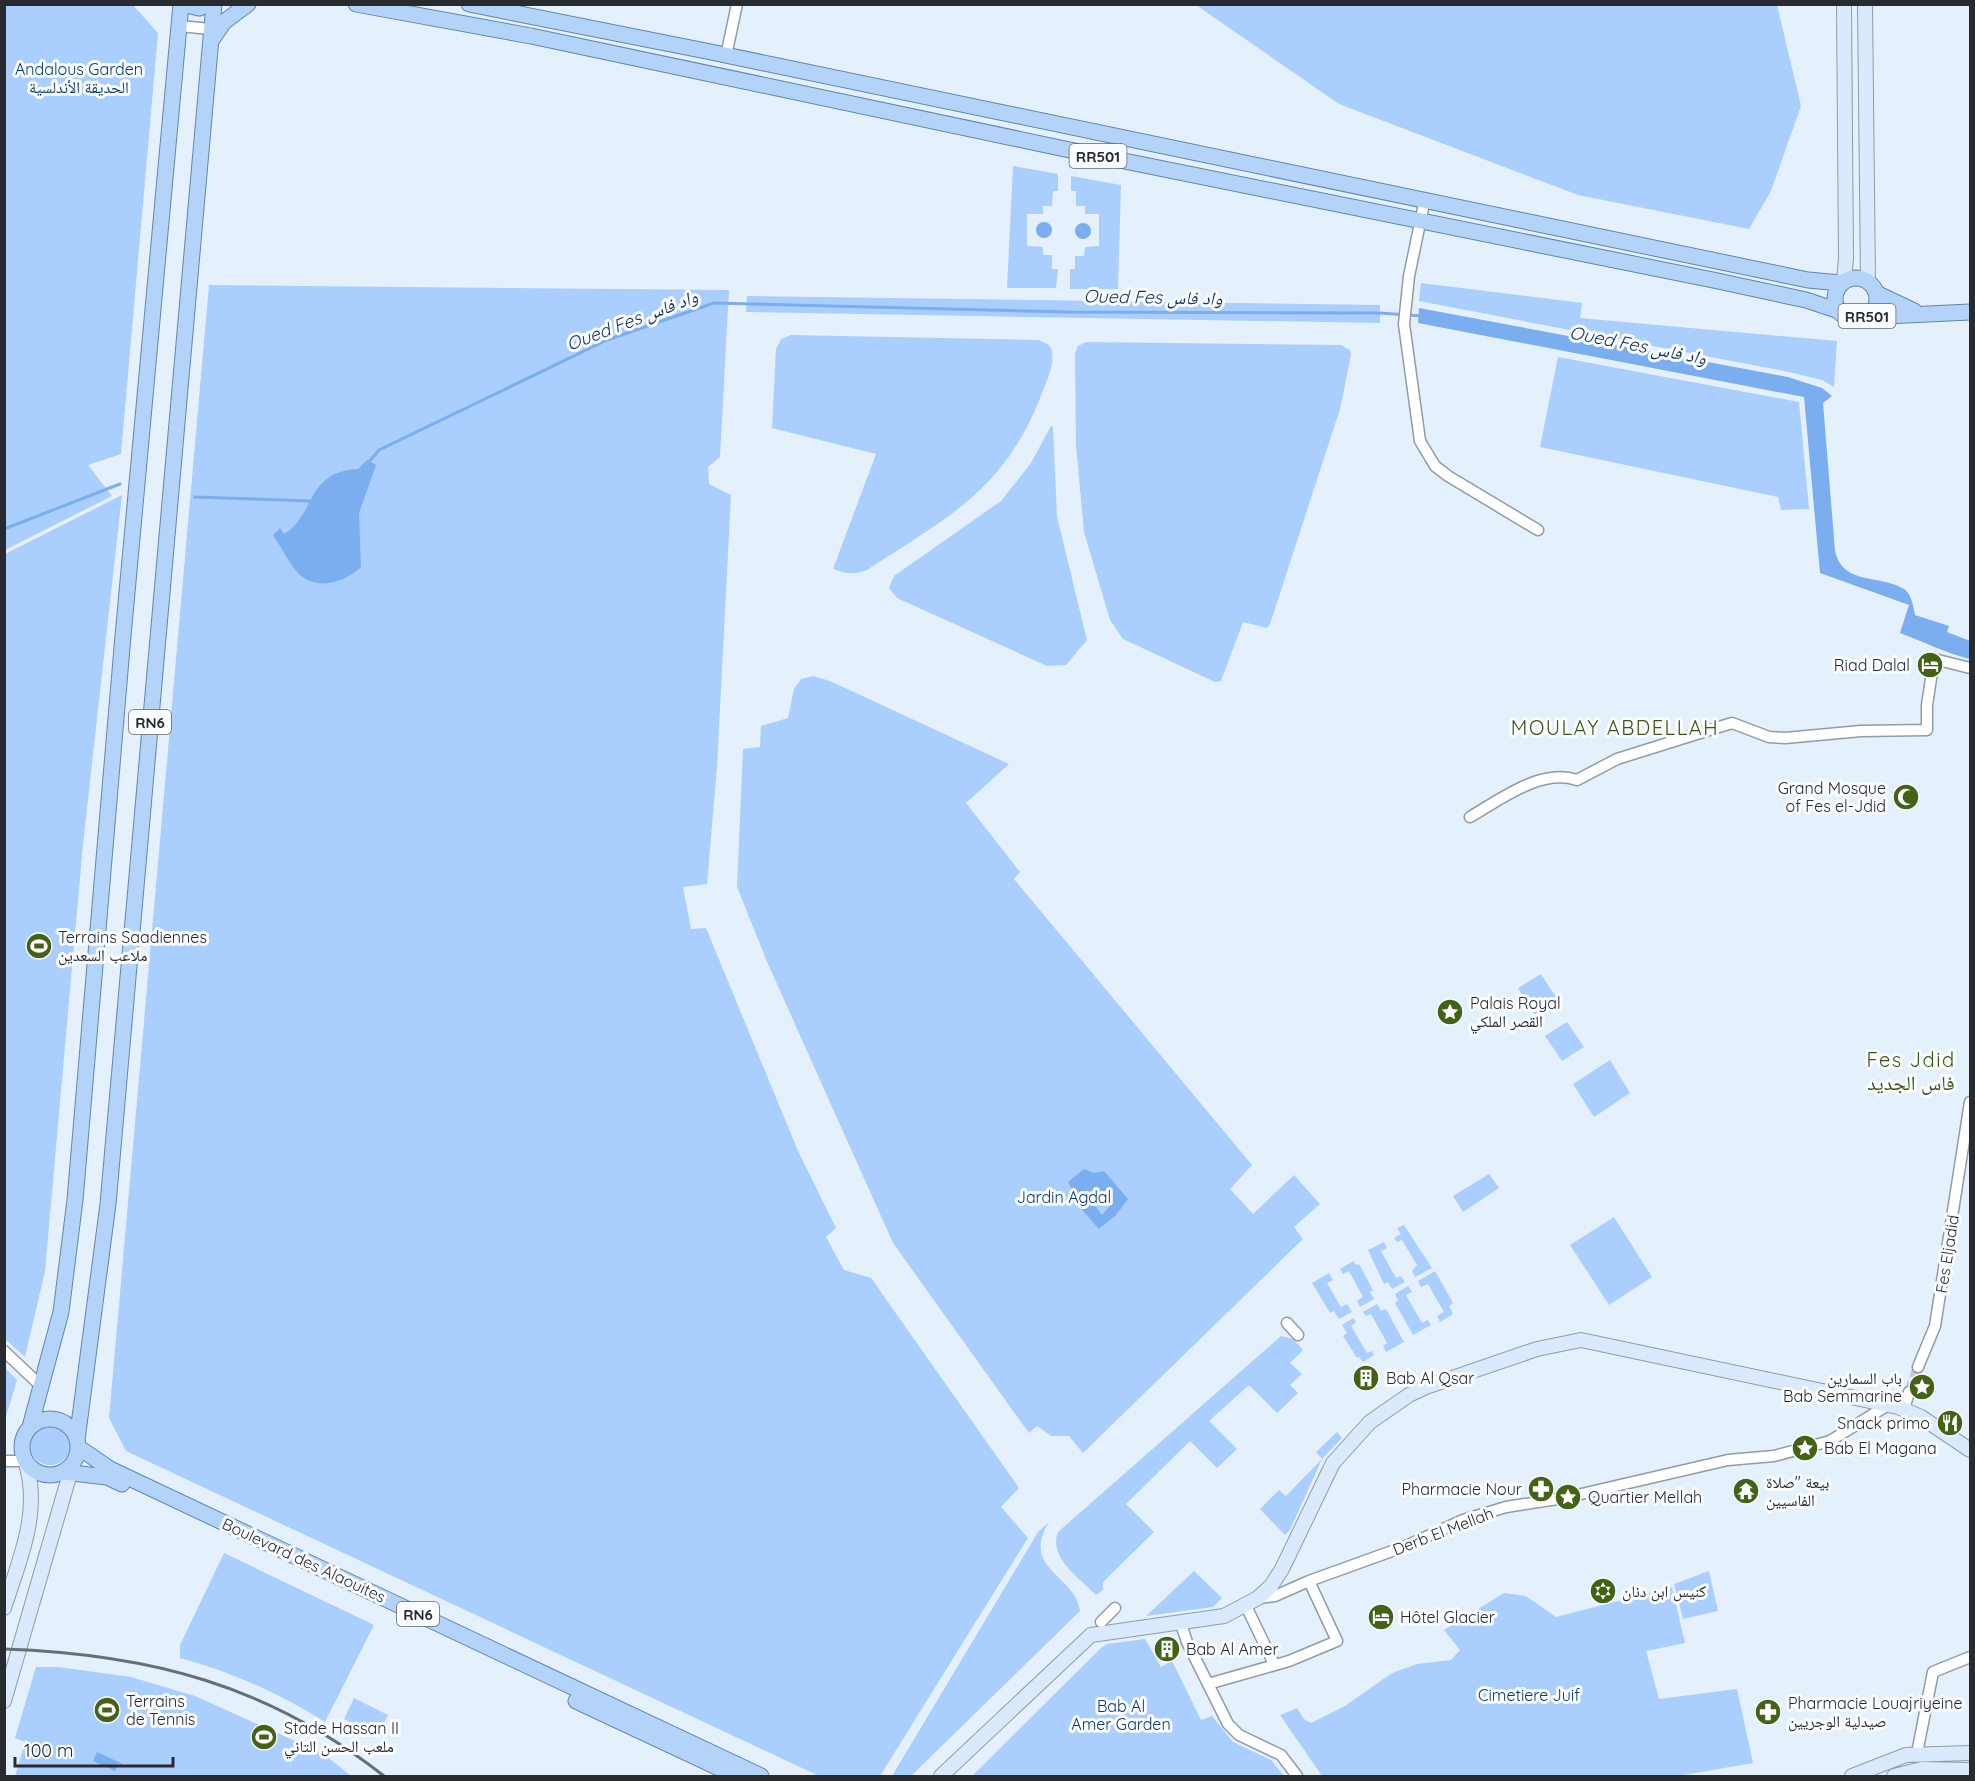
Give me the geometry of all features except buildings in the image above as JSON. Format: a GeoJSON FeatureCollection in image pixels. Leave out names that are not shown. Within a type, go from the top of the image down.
{"type":"FeatureCollection","features":[{"type":"Feature","properties":{"kind":"main road","name":"RN6"},"geometry":{"type":"LineString","coordinates":[[209,4],[193,8],[182,4],[123,636],[75,1200],[61,1312],[42,1388],[30,1427],[21,1444],[26,1462],[43,1475],[69,1469],[78,1443],[108,1204],[214,4]]}},
{"type":"Feature","properties":{"kind":"main road"},"geometry":{"type":"LineString","coordinates":[[210,36],[248,4]]}},
{"type":"Feature","properties":{"kind":"main road","name":"RR501"},"geometry":{"type":"LineString","coordinates":[[356,4],[703,71],[1044,145],[1422,220],[1796,298],[1839,311],[1848,318],[1865,318],[1875,307],[1872,287],[1856,277],[1842,282],[1808,280],[706,51],[468,4]]}},
{"type":"Feature","properties":{"kind":"main road"},"geometry":{"type":"LineString","coordinates":[[754,62],[754,82]]}},
{"type":"Feature","properties":{"kind":"main road","name":"RR501"},"geometry":{"type":"LineString","coordinates":[[1839,311],[1834,297],[1842,282]]}},
{"type":"Feature","properties":{"kind":"main road"},"geometry":{"type":"LineString","coordinates":[[1872,287],[1920,312]]}},
{"type":"Feature","properties":{"kind":"main road"},"geometry":{"type":"LineString","coordinates":[[1865,318],[1920,312],[1971,312]]}},
{"type":"Feature","properties":{"kind":"main road","name":"RN6"},"geometry":{"type":"LineString","coordinates":[[30,1427],[45,1419],[61,1421],[74,1432],[78,1443]]}},
{"type":"Feature","properties":{"kind":"main road","name":"Boulevard des Alaouites"},"geometry":{"type":"LineString","coordinates":[[78,1443],[110,1469],[761,1776]]}},
{"type":"Feature","properties":{"kind":"main road","name":"Boulevard des Alaouites"},"geometry":{"type":"LineString","coordinates":[[69,1469],[107,1477],[735,1776]]}},
{"type":"Feature","properties":{"kind":"street"},"geometry":{"type":"LineString","coordinates":[[463,23],[468,4]]}},
{"type":"Feature","properties":{"kind":"street"},"geometry":{"type":"LineString","coordinates":[[726,56],[737,4]]}},
{"type":"Feature","properties":{"kind":"street","name":"RR501"},"geometry":{"type":"LineString","coordinates":[[1842,282],[1846,258],[1844,4]]}},
{"type":"Feature","properties":{"kind":"street","name":"RR501"},"geometry":{"type":"LineString","coordinates":[[1865,4],[1872,287]]}},
{"type":"Feature","properties":{"kind":"street"},"geometry":{"type":"LineString","coordinates":[[180,26],[210,36]]}},
{"type":"Feature","properties":{"kind":"street"},"geometry":{"type":"LineString","coordinates":[[703,71],[706,51]]}},
{"type":"Feature","properties":{"kind":"street"},"geometry":{"type":"LineString","coordinates":[[1044,145],[1049,123]]}},
{"type":"Feature","properties":{"kind":"street"},"geometry":{"type":"LineString","coordinates":[[1425,200],[1404,305],[1404,324],[1420,441],[1435,466],[1459,484],[1538,530]]}},
{"type":"Feature","properties":{"kind":"street"},"geometry":{"type":"LineString","coordinates":[[1470,817],[1529,784],[1562,775],[1576,780],[1617,759],[1732,723],[1768,737],[1785,738],[1861,731],[1927,730],[1927,705],[1934,660],[1971,668]]}},
{"type":"Feature","properties":{"kind":"street","name":"Fes Eljadid"},"geometry":{"type":"LineString","coordinates":[[1918,1367],[1935,1326],[1971,1102]]}},
{"type":"Feature","properties":{"kind":"street"},"geometry":{"type":"LineString","coordinates":[[1287,1323],[1298,1335]]}},
{"type":"Feature","properties":{"kind":"street"},"geometry":{"type":"LineString","coordinates":[[941,1776],[1087,1637],[1097,1633],[1181,1624],[1224,1616],[1252,1602],[1271,1586],[1282,1569],[1333,1462],[1370,1422],[1409,1395],[1426,1387],[1537,1349],[1581,1340],[1888,1405],[1904,1409],[1971,1450]]}},
{"type":"Feature","properties":{"kind":"street"},"geometry":{"type":"LineString","coordinates":[[4,1351],[42,1388]]}},
{"type":"Feature","properties":{"kind":"street"},"geometry":{"type":"LineString","coordinates":[[1904,1409],[1909,1392]]}},
{"type":"Feature","properties":{"kind":"street","name":"Derb El Mellah"},"geometry":{"type":"LineString","coordinates":[[1252,1602],[1275,1596],[1309,1581],[1406,1546],[1463,1520],[1506,1507],[1564,1498],[1728,1460],[1774,1456],[1830,1441],[1888,1405]]}},
{"type":"Feature","properties":{"kind":"street"},"geometry":{"type":"LineString","coordinates":[[4,1461],[26,1462],[32,1488],[30,1521],[4,1608]]}},
{"type":"Feature","properties":{"kind":"street"},"geometry":{"type":"LineString","coordinates":[[4,1701],[69,1469]]}},
{"type":"Feature","properties":{"kind":"street"},"geometry":{"type":"LineString","coordinates":[[1208,1684],[1289,1661],[1337,1641],[1309,1581]]}},
{"type":"Feature","properties":{"kind":"street"},"geometry":{"type":"LineString","coordinates":[[1252,1602],[1274,1664]]}},
{"type":"Feature","properties":{"kind":"street"},"geometry":{"type":"LineString","coordinates":[[1101,1622],[1115,1608]]}},
{"type":"Feature","properties":{"kind":"street"},"geometry":{"type":"LineString","coordinates":[[1181,1624],[1208,1684],[1232,1729],[1281,1755],[1297,1776]]}},
{"type":"Feature","properties":{"kind":"street"},"geometry":{"type":"LineString","coordinates":[[1917,1753],[1933,1672],[1971,1657]]}},
{"type":"Feature","properties":{"kind":"street"},"geometry":{"type":"LineString","coordinates":[[1852,1776],[1892,1758],[1917,1753],[1971,1753]]}},
{"type":"Feature","properties":{"kind":"street"},"geometry":{"type":"LineString","coordinates":[[1894,1776],[1922,1769],[1971,1770]]}},
{"type":"Feature","properties":{"kind":"green space","name":"Andalous Garden الحديقة الأندلسية"},"geometry":{"type":"Polygon","coordinates":[[[5,4],[133,5],[158,33],[121,454],[88,465],[112,496],[5,550],[5,4]]]}},
{"type":"Feature","properties":{"kind":"green space"},"geometry":{"type":"Polygon","coordinates":[[[1196,5],[1777,5],[1801,106],[1771,191],[1749,229],[1578,195],[1339,104],[1196,5]]]}},
{"type":"Feature","properties":{"kind":"green space"},"geometry":{"type":"Polygon","coordinates":[[[1013,166],[1058,174],[1058,191],[1053,191],[1052,206],[1043,206],[1043,214],[1027,214],[1027,246],[1043,247],[1043,255],[1052,255],[1052,269],[1058,269],[1056,288],[1007,288],[1013,166]]]}},
{"type":"Feature","properties":{"kind":"green space"},"geometry":{"type":"Polygon","coordinates":[[[1071,176],[1121,185],[1118,289],[1070,289],[1070,269],[1075,269],[1075,256],[1084,256],[1085,247],[1099,246],[1099,214],[1085,214],[1085,206],[1076,206],[1076,191],[1071,191],[1071,176]]]}},
{"type":"Feature","properties":{"kind":"green space"},"geometry":{"type":"Polygon","coordinates":[[[1421,283],[1582,303],[1580,318],[1837,341],[1834,387],[1822,380],[1789,372],[1419,301],[1421,283]]]}},
{"type":"Feature","properties":{"kind":"green space"},"geometry":{"type":"Polygon","coordinates":[[[209,285],[729,290],[720,457],[708,467],[709,484],[731,495],[717,767],[707,884],[683,887],[691,929],[706,928],[798,1151],[836,1228],[826,1237],[844,1270],[871,1278],[1019,1488],[1001,1507],[1028,1538],[880,1776],[819,1776],[126,1451],[109,1418],[209,285]]]}},
{"type":"Feature","properties":{"kind":"green space"},"geometry":{"type":"Polygon","coordinates":[[[747,296],[1380,305],[1380,323],[746,312],[747,296]]]}},
{"type":"Feature","properties":{"kind":"green space"},"geometry":{"type":"Polygon","coordinates":[[[791,335],[1039,340],[1049,345],[1052,360],[1048,378],[1029,423],[1013,451],[994,475],[973,496],[925,533],[867,570],[850,573],[833,569],[876,454],[772,428],[776,349],[781,339],[791,335]]]}},
{"type":"Feature","properties":{"kind":"green space"},"geometry":{"type":"Polygon","coordinates":[[[1086,342],[1341,345],[1350,350],[1351,355],[1340,409],[1270,624],[1267,628],[1243,622],[1221,681],[1215,682],[1123,639],[1110,620],[1084,532],[1076,445],[1075,354],[1078,346],[1086,342]]]}},
{"type":"Feature","properties":{"kind":"green space"},"geometry":{"type":"Polygon","coordinates":[[[1558,357],[1799,402],[1809,509],[1781,510],[1778,497],[1540,447],[1558,357]]]}},
{"type":"Feature","properties":{"kind":"green space"},"geometry":{"type":"Polygon","coordinates":[[[1051,426],[1053,427],[1057,517],[1087,640],[1066,665],[1047,666],[897,598],[889,588],[894,576],[1001,501],[1031,463],[1051,426]]]}},
{"type":"Feature","properties":{"kind":"green space","name":"Terrains Saadiennes ملاعب السعدين"},"geometry":{"type":"Polygon","coordinates":[[[122,495],[83,844],[45,1271],[25,1357],[4,1338],[5,554],[122,495]]]}},
{"type":"Feature","properties":{"kind":"green space","name":"Jardin Agdal"},"geometry":{"type":"Polygon","coordinates":[[[813,676],[830,681],[1009,764],[966,803],[1020,872],[1014,879],[1252,1165],[1230,1189],[1253,1214],[1294,1175],[1320,1204],[1294,1227],[1303,1239],[1083,1453],[1069,1436],[1051,1436],[1037,1426],[1029,1433],[893,1243],[768,964],[737,887],[743,749],[760,747],[761,726],[788,718],[794,689],[801,679],[813,676]]]}},
{"type":"Feature","properties":{"kind":"green space"},"geometry":{"type":"Polygon","coordinates":[[[1541,974],[1559,1002],[1536,1017],[1518,988],[1541,974]]]}},
{"type":"Feature","properties":{"kind":"green space"},"geometry":{"type":"Polygon","coordinates":[[[1567,1022],[1584,1047],[1562,1061],[1545,1036],[1567,1022]]]}},
{"type":"Feature","properties":{"kind":"green space"},"geometry":{"type":"Polygon","coordinates":[[[1610,1060],[1630,1093],[1594,1117],[1573,1084],[1610,1060]]]}},
{"type":"Feature","properties":{"kind":"green space"},"geometry":{"type":"Polygon","coordinates":[[[1489,1174],[1499,1188],[1463,1212],[1453,1196],[1489,1174]]]}},
{"type":"Feature","properties":{"kind":"green space"},"geometry":{"type":"Polygon","coordinates":[[[1614,1217],[1652,1277],[1609,1305],[1570,1245],[1614,1217]]]}},
{"type":"Feature","properties":{"kind":"green space"},"geometry":{"type":"Polygon","coordinates":[[[1404,1225],[1432,1268],[1415,1277],[1412,1271],[1417,1265],[1402,1240],[1397,1242],[1394,1238],[1401,1234],[1397,1228],[1404,1225]]]}},
{"type":"Feature","properties":{"kind":"green space"},"geometry":{"type":"Polygon","coordinates":[[[1384,1242],[1387,1248],[1381,1251],[1396,1278],[1401,1276],[1405,1282],[1392,1289],[1388,1282],[1384,1284],[1368,1250],[1384,1242]]]}},
{"type":"Feature","properties":{"kind":"green space"},"geometry":{"type":"Polygon","coordinates":[[[1353,1261],[1356,1265],[1359,1264],[1373,1290],[1370,1292],[1374,1299],[1360,1307],[1357,1301],[1363,1297],[1349,1271],[1343,1274],[1340,1269],[1353,1261]]]}},
{"type":"Feature","properties":{"kind":"green space"},"geometry":{"type":"Polygon","coordinates":[[[1435,1271],[1453,1303],[1449,1306],[1453,1314],[1440,1322],[1437,1316],[1444,1312],[1428,1284],[1421,1287],[1418,1281],[1435,1271]]]}},
{"type":"Feature","properties":{"kind":"green space"},"geometry":{"type":"Polygon","coordinates":[[[1329,1273],[1333,1280],[1327,1283],[1341,1307],[1347,1304],[1352,1312],[1339,1319],[1334,1311],[1330,1313],[1312,1283],[1329,1273]]]}},
{"type":"Feature","properties":{"kind":"green space"},"geometry":{"type":"Polygon","coordinates":[[[1408,1286],[1412,1292],[1406,1295],[1422,1323],[1428,1320],[1431,1325],[1413,1335],[1395,1303],[1398,1300],[1395,1294],[1408,1286]]]}},
{"type":"Feature","properties":{"kind":"green space"},"geometry":{"type":"Polygon","coordinates":[[[1377,1304],[1381,1311],[1386,1309],[1404,1342],[1386,1352],[1383,1346],[1387,1343],[1371,1314],[1366,1316],[1363,1312],[1377,1304]]]}},
{"type":"Feature","properties":{"kind":"green space"},"geometry":{"type":"Polygon","coordinates":[[[1353,1318],[1356,1322],[1351,1326],[1367,1353],[1372,1351],[1374,1355],[1363,1362],[1359,1357],[1357,1358],[1343,1336],[1347,1333],[1342,1325],[1353,1318]]]}},
{"type":"Feature","properties":{"kind":"green space"},"geometry":{"type":"Polygon","coordinates":[[[1281,1336],[1293,1339],[1303,1350],[1290,1363],[1302,1374],[1290,1385],[1298,1393],[1277,1413],[1249,1385],[1209,1421],[1237,1449],[1217,1468],[1190,1441],[1126,1504],[1154,1532],[1103,1582],[1103,1590],[1096,1595],[1061,1559],[1056,1541],[1058,1532],[1281,1336]]]}},
{"type":"Feature","properties":{"kind":"green space"},"geometry":{"type":"Polygon","coordinates":[[[5,1368],[17,1380],[5,1420],[5,1368]]]}},
{"type":"Feature","properties":{"kind":"green space"},"geometry":{"type":"Polygon","coordinates":[[[50,1425],[58,1426],[64,1431],[69,1437],[69,1453],[64,1459],[58,1464],[50,1465],[42,1464],[36,1459],[31,1453],[30,1445],[31,1437],[36,1431],[42,1426],[50,1425]]]}},
{"type":"Feature","properties":{"kind":"green space"},"geometry":{"type":"Polygon","coordinates":[[[1337,1432],[1342,1438],[1322,1459],[1316,1452],[1337,1432]]]}},
{"type":"Feature","properties":{"kind":"green space"},"geometry":{"type":"Polygon","coordinates":[[[1322,1459],[1290,1530],[1285,1535],[1260,1509],[1279,1490],[1286,1496],[1322,1459]]]}},
{"type":"Feature","properties":{"kind":"green space"},"geometry":{"type":"Polygon","coordinates":[[[1049,1522],[1042,1538],[1041,1551],[1052,1571],[1069,1588],[1080,1611],[911,1776],[892,1776],[1038,1532],[1049,1522]]]}},
{"type":"Feature","properties":{"kind":"green space"},"geometry":{"type":"Polygon","coordinates":[[[224,1553],[374,1625],[325,1722],[255,1684],[180,1658],[180,1645],[224,1553]]]}},
{"type":"Feature","properties":{"kind":"green space"},"geometry":{"type":"Polygon","coordinates":[[[1194,1571],[1222,1598],[1213,1607],[1146,1616],[1194,1571]]]}},
{"type":"Feature","properties":{"kind":"green space"},"geometry":{"type":"Polygon","coordinates":[[[1709,1571],[1718,1611],[1683,1619],[1674,1584],[1709,1571]]]}},
{"type":"Feature","properties":{"kind":"green space","name":"Cimetiere Juif"},"geometry":{"type":"Polygon","coordinates":[[[1672,1587],[1685,1643],[1646,1651],[1659,1699],[1737,1689],[1753,1763],[1678,1776],[1322,1776],[1280,1715],[1297,1708],[1304,1719],[1311,1723],[1345,1706],[1392,1673],[1417,1664],[1451,1660],[1460,1650],[1444,1630],[1504,1593],[1526,1596],[1556,1617],[1672,1587]]]}},
{"type":"Feature","properties":{"kind":"green space","name":"Bab Al Amer Garden"},"geometry":{"type":"Polygon","coordinates":[[[1145,1639],[1161,1667],[1172,1661],[1201,1720],[1212,1716],[1233,1742],[1271,1760],[1284,1776],[972,1776],[1101,1648],[1107,1644],[1145,1639]]]}},
{"type":"Feature","properties":{"kind":"green space","name":"Terrains de Tennis"},"geometry":{"type":"Polygon","coordinates":[[[36,1667],[58,1667],[131,1677],[195,1696],[324,1754],[351,1776],[15,1776],[23,1749],[32,1751],[34,1745],[15,1738],[36,1667]]]}},
{"type":"Feature","properties":{"kind":"green space"},"geometry":{"type":"Polygon","coordinates":[[[354,1698],[388,1715],[378,1735],[344,1719],[354,1698]]]}},
{"type":"Feature","properties":{"kind":"shaded area"},"geometry":{"type":"Polygon","coordinates":[[[1044,222],[1050,224],[1052,230],[1050,236],[1044,238],[1038,236],[1036,230],[1038,224],[1044,222]]]}},
{"type":"Feature","properties":{"kind":"shaded area"},"geometry":{"type":"Polygon","coordinates":[[[1083,223],[1089,225],[1091,231],[1089,237],[1083,239],[1077,237],[1075,231],[1077,225],[1083,223]]]}},
{"type":"Feature","properties":{"kind":"shaded area"},"geometry":{"type":"Polygon","coordinates":[[[1419,308],[1788,377],[1822,388],[1832,396],[1823,403],[1835,551],[1839,562],[1846,570],[1854,574],[1894,584],[1907,591],[1915,615],[1949,626],[1947,632],[1970,641],[1970,659],[1900,633],[1909,605],[1820,573],[1804,397],[1418,323],[1419,308]]]}},
{"type":"Feature","properties":{"kind":"shaded area"},"geometry":{"type":"Polygon","coordinates":[[[367,460],[376,465],[359,513],[361,567],[349,576],[334,582],[311,582],[291,564],[273,535],[280,528],[284,534],[294,526],[320,486],[329,478],[341,472],[358,469],[367,460]]]}},
{"type":"Feature","properties":{"kind":"shaded area"},"geometry":{"type":"Polygon","coordinates":[[[1084,1169],[1094,1173],[1104,1171],[1128,1199],[1116,1215],[1099,1229],[1083,1211],[1068,1182],[1084,1169]],[[1096,1191],[1087,1195],[1085,1199],[1094,1204],[1102,1215],[1109,1207],[1096,1191]]]}},
{"type":"Feature","properties":{"kind":"shaded area"},"geometry":{"type":"Polygon","coordinates":[[[97,1752],[125,1765],[118,1764],[115,1771],[93,1761],[97,1752]]]}},
{"type":"Feature","properties":{"kind":"waterway","name":"Oued Fes واد فاس"},"geometry":{"type":"LineString","coordinates":[[368,463],[379,450],[607,340],[714,303],[1069,312],[1380,313],[1422,316]]}},
{"type":"Feature","properties":{"kind":"waterway","name":"Oued Fes واد فاس"},"geometry":{"type":"LineString","coordinates":[[4,529],[120,484]]}},
{"type":"Feature","properties":{"kind":"waterway","name":"Oued Fes واد فاس"},"geometry":{"type":"LineString","coordinates":[[195,497],[310,501]]}},
{"type":"Feature","properties":{"kind":"tunnel"},"geometry":{"type":"LineString","coordinates":[[1909,1392],[1918,1367]]}},
{"type":"Feature","properties":{"kind":"railway"},"geometry":{"type":"LineString","coordinates":[[4,1649],[108,1658],[158,1667],[205,1680],[251,1697],[296,1718],[341,1745],[384,1776]]}},
{"type":"Feature","properties":{"kind":"place","name":"Riad Dalal"},"geometry":{"type":"Point","coordinates":[1930,665]}},
{"type":"Feature","properties":{"kind":"place","name":"Grand Mosque of Fes el-Jdid"},"geometry":{"type":"Point","coordinates":[1906,797]}},
{"type":"Feature","properties":{"kind":"place","name":"Terrains Saadiennes ملاعب السعدين"},"geometry":{"type":"Point","coordinates":[39,946]}},
{"type":"Feature","properties":{"kind":"place","name":"Palais Royal القصر الملكي"},"geometry":{"type":"Point","coordinates":[1450,1012]}},
{"type":"Feature","properties":{"kind":"place","name":"Bab Al Qsar"},"geometry":{"type":"Point","coordinates":[1366,1378]}},
{"type":"Feature","properties":{"kind":"place","name":"باب السمارين Bab Semmarine"},"geometry":{"type":"Point","coordinates":[1922,1387]}},
{"type":"Feature","properties":{"kind":"place","name":"Snack primo"},"geometry":{"type":"Point","coordinates":[1950,1423]}},
{"type":"Feature","properties":{"kind":"place","name":"Bab El Magana"},"geometry":{"type":"Point","coordinates":[1805,1448]}},
{"type":"Feature","properties":{"kind":"place","name":"Pharmacie Nour"},"geometry":{"type":"Point","coordinates":[1541,1489]}},
{"type":"Feature","properties":{"kind":"place","name":"بيعة \"صلاة الفاسيين"},"geometry":{"type":"Point","coordinates":[1746,1491]}},
{"type":"Feature","properties":{"kind":"place","name":"Quartier Mellah"},"geometry":{"type":"Point","coordinates":[1568,1497]}},
{"type":"Feature","properties":{"kind":"place","name":"كنيس ابن دنان"},"geometry":{"type":"Point","coordinates":[1603,1591]}},
{"type":"Feature","properties":{"kind":"place","name":"Hôtel Glacier"},"geometry":{"type":"Point","coordinates":[1381,1617]}},
{"type":"Feature","properties":{"kind":"place","name":"Bab Al Amer"},"geometry":{"type":"Point","coordinates":[1167,1649]}},
{"type":"Feature","properties":{"kind":"place","name":"Terrains de Tennis"},"geometry":{"type":"Point","coordinates":[107,1710]}},
{"type":"Feature","properties":{"kind":"place","name":"Pharmacie Louajriyeine صيدلية الوجريين"},"geometry":{"type":"Point","coordinates":[1768,1712]}},
{"type":"Feature","properties":{"kind":"place","name":"Stade Hassan II ملعب الحسن التاني"},"geometry":{"type":"Point","coordinates":[264,1737]}},
{"type":"Feature","properties":{"kind":"district","name":"MOULAY ABDELLAH"},"geometry":{"type":"Point","coordinates":[1615,727]}},
{"type":"Feature","properties":{"kind":"district","name":"Fes Jdid فاس الجديد"},"geometry":{"type":"Point","coordinates":[1911,1070]}}]}
